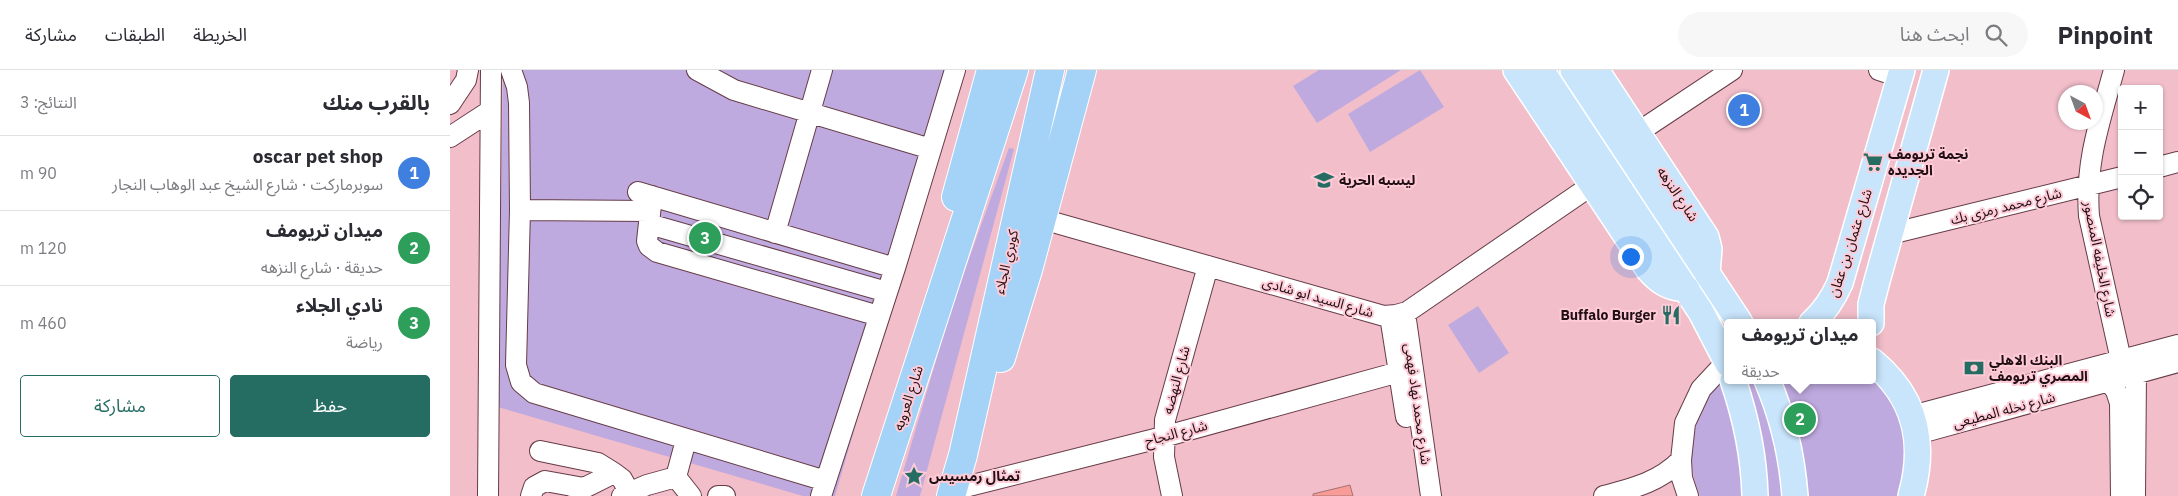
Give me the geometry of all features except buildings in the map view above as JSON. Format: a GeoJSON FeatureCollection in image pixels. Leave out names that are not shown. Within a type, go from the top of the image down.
{"type":"FeatureCollection","features":[{"type":"Feature","properties":{"kind":"highway"},"geometry":{"type":"LineString","coordinates":[[941,300],[942,257],[991,70]]}},
{"type":"Feature","properties":{"kind":"highway"},"geometry":{"type":"LineString","coordinates":[[941,300],[1014,70]]}},
{"type":"Feature","properties":{"kind":"highway","name":"كوبري الجلاء"},"geometry":{"type":"LineString","coordinates":[[963,455],[1050,70]]}},
{"type":"Feature","properties":{"kind":"highway"},"geometry":{"type":"LineString","coordinates":[[952,493],[963,455],[995,375],[1042,219],[1082,70]]}},
{"type":"Feature","properties":{"kind":"highway","name":"شارع العروبه"},"geometry":{"type":"LineString","coordinates":[[876,496],[941,300]]}},
{"type":"Feature","properties":{"kind":"main road"},"geometry":{"type":"LineString","coordinates":[[1516,70],[1592,186],[1656,278],[1665,284],[1687,289]]}},
{"type":"Feature","properties":{"kind":"main road"},"geometry":{"type":"LineString","coordinates":[[1541,70],[1687,289],[1715,336],[1724,357]]}},
{"type":"Feature","properties":{"kind":"main road"},"geometry":{"type":"LineString","coordinates":[[1573,70],[1737,319]]}},
{"type":"Feature","properties":{"kind":"main road","name":"شارع النزهه"},"geometry":{"type":"LineString","coordinates":[[1596,70],[1706,237],[1710,261],[1707,273]]}},
{"type":"Feature","properties":{"kind":"main road"},"geometry":{"type":"LineString","coordinates":[[1871,319],[1871,304],[1936,70]]}},
{"type":"Feature","properties":{"kind":"main road","name":"شارع عثمان بن عفان"},"geometry":{"type":"LineString","coordinates":[[1815,319],[1832,300],[1840,283],[1894,72]]}},
{"type":"Feature","properties":{"kind":"main road"},"geometry":{"type":"LineString","coordinates":[[1840,283],[1848,291],[1860,289],[1876,253],[1889,240]]}},
{"type":"Feature","properties":{"kind":"main road"},"geometry":{"type":"LineString","coordinates":[[1876,350],[1879,367],[1901,393],[1915,425],[1918,462],[1911,496]]}},
{"type":"Feature","properties":{"kind":"main road"},"geometry":{"type":"LineString","coordinates":[[1734,384],[1743,410],[1754,472],[1755,496]]}},
{"type":"Feature","properties":{"kind":"main road"},"geometry":{"type":"LineString","coordinates":[[1770,384],[1776,400],[1792,462],[1795,496]]}},
{"type":"Feature","properties":{"kind":"street"},"geometry":{"type":"LineString","coordinates":[[450,104],[466,80],[468,70]]}},
{"type":"Feature","properties":{"kind":"street"},"geometry":{"type":"LineString","coordinates":[[488,496],[490,111],[492,70]]}},
{"type":"Feature","properties":{"kind":"street"},"geometry":{"type":"LineString","coordinates":[[511,70],[517,87],[519,103],[520,210],[516,365],[521,382],[534,393],[686,440],[824,489],[887,292],[954,70]]}},
{"type":"Feature","properties":{"kind":"street"},"geometry":{"type":"LineString","coordinates":[[697,70],[734,90],[931,149]]}},
{"type":"Feature","properties":{"kind":"street"},"geometry":{"type":"LineString","coordinates":[[775,233],[822,70]]}},
{"type":"Feature","properties":{"kind":"street"},"geometry":{"type":"LineString","coordinates":[[1637,132],[1732,70]]}},
{"type":"Feature","properties":{"kind":"street","name":"شارع الخليفه المنصور"},"geometry":{"type":"LineString","coordinates":[[2114,70],[2091,150],[2088,186],[2089,216],[2121,360]]}},
{"type":"Feature","properties":{"kind":"street"},"geometry":{"type":"LineString","coordinates":[[450,138],[490,111]]}},
{"type":"Feature","properties":{"kind":"street"},"geometry":{"type":"LineString","coordinates":[[2163,166],[2178,162]]}},
{"type":"Feature","properties":{"kind":"street","name":"شارع محمد رمزى بك"},"geometry":{"type":"LineString","coordinates":[[1889,240],[2118,178]]}},
{"type":"Feature","properties":{"kind":"street"},"geometry":{"type":"LineString","coordinates":[[1397,314],[1592,186]]}},
{"type":"Feature","properties":{"kind":"street"},"geometry":{"type":"LineString","coordinates":[[520,210],[647,206],[775,233],[894,268]]}},
{"type":"Feature","properties":{"kind":"street"},"geometry":{"type":"LineString","coordinates":[[647,206],[887,292]]}},
{"type":"Feature","properties":{"kind":"street"},"geometry":{"type":"LineString","coordinates":[[647,206],[647,242],[657,252],[879,316]]}},
{"type":"Feature","properties":{"kind":"street","name":"شارع السيد ابو شادى"},"geometry":{"type":"LineString","coordinates":[[1042,219],[1384,316],[1397,314]]}},
{"type":"Feature","properties":{"kind":"street","name":"شارع النهضه"},"geometry":{"type":"LineString","coordinates":[[1172,496],[1164,458],[1163,437],[1169,402],[1208,266]]}},
{"type":"Feature","properties":{"kind":"street","name":"شارع محمد نهاد فهمى"},"geometry":{"type":"LineString","coordinates":[[1397,314],[1399,372],[1419,496]]}},
{"type":"Feature","properties":{"kind":"street","name":"شارع محمد نهاد فهمى"},"geometry":{"type":"LineString","coordinates":[[1397,314],[1431,496]]}},
{"type":"Feature","properties":{"kind":"street","name":"شارع نخله المطيعى"},"geometry":{"type":"LineString","coordinates":[[1915,425],[2121,360],[2178,345]]}},
{"type":"Feature","properties":{"kind":"street","name":"شارع نخله المطيعى"},"geometry":{"type":"LineString","coordinates":[[1915,425],[2109,381],[2178,362]]}},
{"type":"Feature","properties":{"kind":"street","name":"شارع النجاح"},"geometry":{"type":"LineString","coordinates":[[952,493],[1399,372]]}},
{"type":"Feature","properties":{"kind":"street"},"geometry":{"type":"LineString","coordinates":[[1688,496],[1682,478],[1681,460],[1685,423],[1701,389],[1724,372]]}},
{"type":"Feature","properties":{"kind":"street"},"geometry":{"type":"LineString","coordinates":[[2135,496],[2136,374]]}},
{"type":"Feature","properties":{"kind":"street"},"geometry":{"type":"LineString","coordinates":[[2109,381],[2116,391],[2120,403],[2121,496]]}},
{"type":"Feature","properties":{"kind":"street"},"geometry":{"type":"LineString","coordinates":[[676,477],[686,440]]}},
{"type":"Feature","properties":{"kind":"street"},"geometry":{"type":"LineString","coordinates":[[540,451],[598,463],[622,479],[635,492],[676,477]]}},
{"type":"Feature","properties":{"kind":"street"},"geometry":{"type":"LineString","coordinates":[[1604,496],[1653,481],[1668,472],[1681,460]]}},
{"type":"Feature","properties":{"kind":"street"},"geometry":{"type":"LineString","coordinates":[[532,496],[534,487],[545,481],[554,489],[581,492],[614,473]]}},
{"type":"Feature","properties":{"kind":"street"},"geometry":{"type":"LineString","coordinates":[[676,477],[691,496]]}},
{"type":"Feature","properties":{"kind":"street"},"geometry":{"type":"LineString","coordinates":[[718,496],[725,496]]}},
{"type":"Feature","properties":{"kind":"shaded area"},"geometry":{"type":"Polygon","coordinates":[[[503,70],[959,70],[835,496],[803,496],[498,407],[503,70]]]}},
{"type":"Feature","properties":{"kind":"shaded area"},"geometry":{"type":"Polygon","coordinates":[[[1319,70],[1401,70],[1317,123],[1293,86],[1319,70]]]}},
{"type":"Feature","properties":{"kind":"shaded area"},"geometry":{"type":"Polygon","coordinates":[[[1420,70],[1444,107],[1370,152],[1348,114],[1420,70]]]}},
{"type":"Feature","properties":{"kind":"shaded area"},"geometry":{"type":"Polygon","coordinates":[[[1009,148],[1014,149],[920,496],[896,496],[953,303],[1009,148]]]}},
{"type":"Feature","properties":{"kind":"shaded area"},"geometry":{"type":"Polygon","coordinates":[[[1478,306],[1509,353],[1479,373],[1448,325],[1478,306]]]}},
{"type":"Feature","properties":{"kind":"shaded area"},"geometry":{"type":"Polygon","coordinates":[[[1876,375],[1889,390],[1909,443],[1901,496],[1700,496],[1692,465],[1694,435],[1703,407],[1720,380],[1724,380],[1724,384],[1876,384],[1876,375]]]}},
{"type":"Feature","properties":{"kind":"place","name":"oscar pet shop"},"geometry":{"type":"Point","coordinates":[1744,110]}},
{"type":"Feature","properties":{"kind":"place","name":"نجمة تريومف الجديده"},"geometry":{"type":"Point","coordinates":[1873,162]}},
{"type":"Feature","properties":{"kind":"place","name":"ليسبه الحرية"},"geometry":{"type":"Point","coordinates":[1324,180]}},
{"type":"Feature","properties":{"kind":"place","name":"نادي الجلاء"},"geometry":{"type":"Point","coordinates":[705,238]}},
{"type":"Feature","properties":{"kind":"place","name":"Buffalo Burger"},"geometry":{"type":"Point","coordinates":[1671,315]}},
{"type":"Feature","properties":{"kind":"place","name":"البنك الاهلي المصري تريومف"},"geometry":{"type":"Point","coordinates":[1974,368]}},
{"type":"Feature","properties":{"kind":"place","name":"ميدان تريومف"},"geometry":{"type":"Point","coordinates":[1800,419]}},
{"type":"Feature","properties":{"kind":"place","name":"تمثال رمسيس"},"geometry":{"type":"Point","coordinates":[914,476]}}]}
